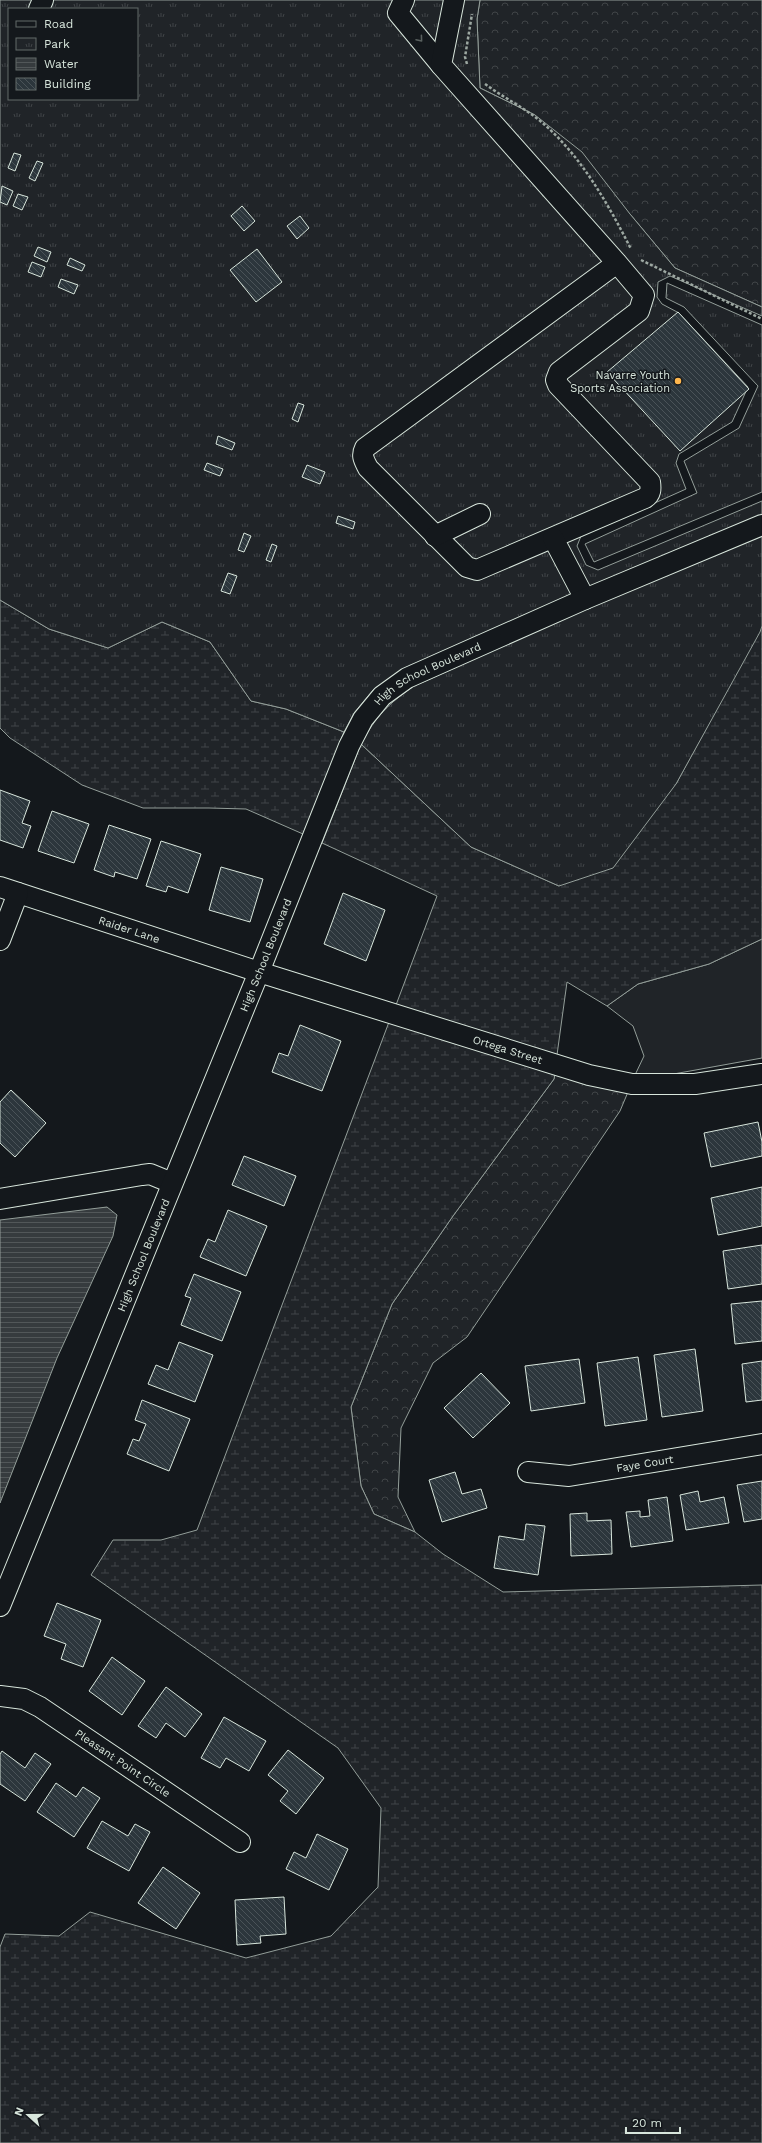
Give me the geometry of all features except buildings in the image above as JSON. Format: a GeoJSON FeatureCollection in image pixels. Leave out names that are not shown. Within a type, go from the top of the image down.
{"type":"FeatureCollection","features":[{"type":"Feature","properties":{"kind":"street"},"geometry":{"type":"LineString","coordinates":[[441,65],[454,0]]}},
{"type":"Feature","properties":{"kind":"street"},"geometry":{"type":"LineString","coordinates":[[401,6],[441,65],[625,259],[644,296],[642,307],[638,311],[559,372],[556,380],[558,385],[650,482],[650,491],[645,498],[477,570],[463,564],[368,468],[362,457],[365,448],[625,259]]}},
{"type":"Feature","properties":{"kind":"street"},"geometry":{"type":"LineString","coordinates":[[435,536],[480,514]]}},
{"type":"Feature","properties":{"kind":"street","name":"High School Boulevard"},"geometry":{"type":"LineString","coordinates":[[0,1606],[259,972],[349,746],[363,719],[382,696],[407,678],[585,599],[762,525]]}},
{"type":"Feature","properties":{"kind":"street"},"geometry":{"type":"LineString","coordinates":[[553,538],[585,599]]}},
{"type":"Feature","properties":{"kind":"street"},"geometry":{"type":"LineString","coordinates":[[0,940],[9,890]]}},
{"type":"Feature","properties":{"kind":"street","name":"Raider Lane"},"geometry":{"type":"LineString","coordinates":[[9,890],[259,972]]}},
{"type":"Feature","properties":{"kind":"street","name":"Ortega Street"},"geometry":{"type":"LineString","coordinates":[[259,972],[589,1075],[632,1084],[695,1084],[762,1074]]}},
{"type":"Feature","properties":{"kind":"street"},"geometry":{"type":"LineString","coordinates":[[0,1199],[142,1174],[150,1174],[172,1183]]}},
{"type":"Feature","properties":{"kind":"street","name":"Faye Court"},"geometry":{"type":"LineString","coordinates":[[528,1472],[569,1476],[762,1444]]}},
{"type":"Feature","properties":{"kind":"street","name":"Pleasant Point Circle"},"geometry":{"type":"LineString","coordinates":[[0,1696],[24,1699],[40,1707],[240,1842]]}},
{"type":"Feature","properties":{"kind":"path"},"geometry":{"type":"LineString","coordinates":[[469,70],[465,57],[474,7]]}},
{"type":"Feature","properties":{"kind":"path"},"geometry":{"type":"LineString","coordinates":[[480,80],[544,125],[565,147],[588,175],[609,206],[625,259]]}},
{"type":"Feature","properties":{"kind":"path"},"geometry":{"type":"LineString","coordinates":[[638,259],[762,319]]}},
{"type":"Feature","properties":{"kind":"green space"},"geometry":{"type":"Polygon","coordinates":[[[0,0],[480,0],[477,19],[480,88],[535,115],[582,152],[630,214],[675,268],[762,307],[762,316],[670,276],[658,282],[657,297],[662,304],[679,313],[748,387],[732,422],[679,454],[676,463],[686,489],[581,536],[577,546],[586,565],[598,570],[762,501],[762,515],[580,591],[401,670],[373,690],[354,713],[344,732],[286,709],[251,701],[210,642],[162,622],[108,648],[49,629],[0,600],[0,0]]]}},
{"type":"Feature","properties":{"kind":"green space"},"geometry":{"type":"Polygon","coordinates":[[[480,0],[762,0],[762,307],[675,268],[630,214],[535,115],[480,88],[477,19],[480,0]]]}},
{"type":"Feature","properties":{"kind":"green space"},"geometry":{"type":"Polygon","coordinates":[[[667,283],[762,325],[762,492],[594,562],[585,544],[697,493],[684,461],[739,428],[758,386],[684,307],[666,298],[667,283]]]}},
{"type":"Feature","properties":{"kind":"green space"},"geometry":{"type":"Polygon","coordinates":[[[762,536],[762,626],[760,632],[676,784],[613,868],[559,886],[471,847],[361,744],[383,711],[414,686],[590,607],[762,536]]]}},
{"type":"Feature","properties":{"kind":"green space"},"geometry":{"type":"Polygon","coordinates":[[[0,600],[49,629],[108,648],[162,622],[210,642],[251,701],[286,709],[344,732],[303,834],[246,809],[143,808],[82,785],[10,738],[0,728],[0,600]]]}},
{"type":"Feature","properties":{"kind":"green space"},"geometry":{"type":"Polygon","coordinates":[[[762,626],[762,939],[709,964],[638,984],[607,1006],[567,982],[557,1055],[396,1005],[437,896],[322,843],[361,744],[471,847],[559,886],[676,784],[762,626]]]}},
{"type":"Feature","properties":{"kind":"green space"},"geometry":{"type":"Polygon","coordinates":[[[762,939],[762,1058],[668,1075],[635,1075],[644,1056],[633,1026],[607,1006],[638,984],[709,964],[762,939]]]}},
{"type":"Feature","properties":{"kind":"green space"},"geometry":{"type":"Polygon","coordinates":[[[389,1022],[555,1074],[554,1079],[453,1216],[392,1304],[351,1407],[361,1486],[374,1514],[415,1532],[443,1554],[503,1592],[762,1585],[762,2143],[0,2143],[0,1947],[5,1934],[59,1936],[90,1912],[246,1958],[331,1936],[378,1887],[381,1808],[338,1748],[91,1575],[113,1540],[161,1540],[197,1530],[389,1022]]]}},
{"type":"Feature","properties":{"kind":"green space"},"geometry":{"type":"Polygon","coordinates":[[[555,1074],[628,1092],[620,1111],[467,1337],[433,1363],[401,1428],[398,1497],[415,1532],[374,1514],[361,1486],[351,1407],[392,1304],[453,1216],[554,1079],[555,1074]]]}},
{"type":"Feature","properties":{"kind":"water"},"geometry":{"type":"Polygon","coordinates":[[[107,1207],[117,1215],[113,1236],[57,1358],[0,1503],[0,1220],[107,1207]]]}},
{"type":"Feature","properties":{"kind":"place","name":"Navarre Youth Sports Association"},"geometry":{"type":"Point","coordinates":[678,381]}}]}
